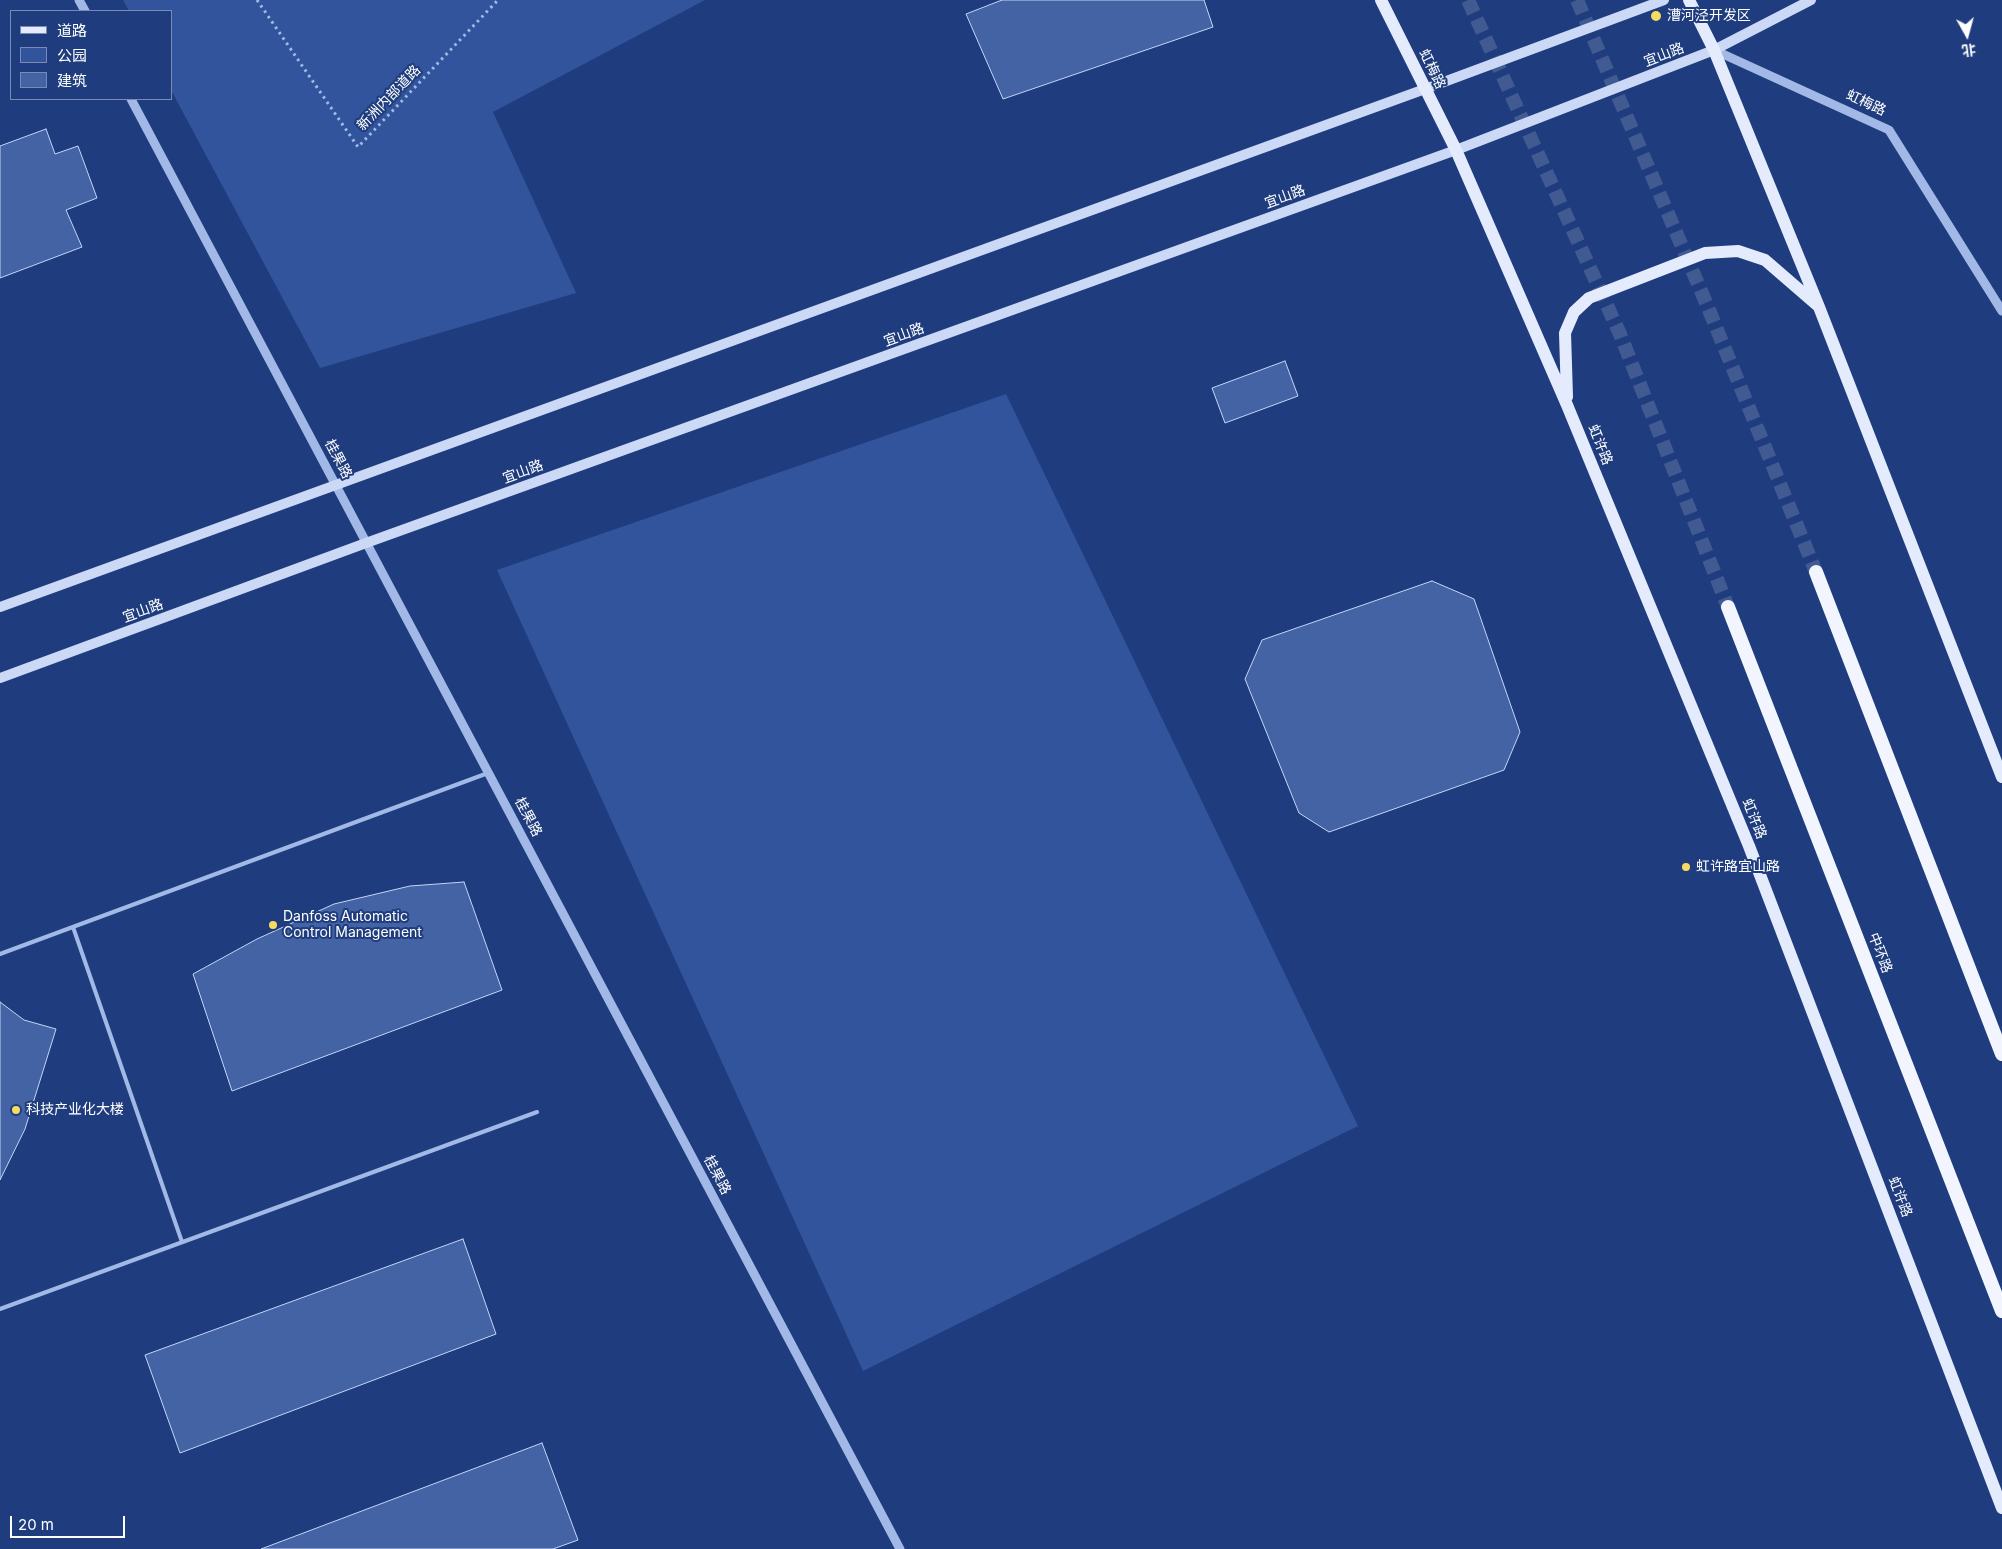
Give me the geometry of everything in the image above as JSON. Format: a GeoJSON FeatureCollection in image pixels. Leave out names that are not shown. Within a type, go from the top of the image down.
{"type":"FeatureCollection","features":[{"type":"Feature","properties":{"kind":"highway"},"geometry":{"type":"LineString","coordinates":[[1816,572],[2002,1054]]}},
{"type":"Feature","properties":{"kind":"highway","name":"中环路"},"geometry":{"type":"LineString","coordinates":[[1728,607],[2002,1311]]}},
{"type":"Feature","properties":{"kind":"main road","name":"虹梅路"},"geometry":{"type":"LineString","coordinates":[[1381,0],[1456,150]]}},
{"type":"Feature","properties":{"kind":"main road"},"geometry":{"type":"LineString","coordinates":[[0,607],[1425,89],[1664,0]]}},
{"type":"Feature","properties":{"kind":"main road"},"geometry":{"type":"LineString","coordinates":[[1689,0],[1714,50],[1819,307],[2002,777]]}},
{"type":"Feature","properties":{"kind":"main road","name":"宜山路"},"geometry":{"type":"LineString","coordinates":[[0,678],[366,543],[1456,150],[1714,50],[1811,0]]}},
{"type":"Feature","properties":{"kind":"main road","name":"虹许路"},"geometry":{"type":"LineString","coordinates":[[1456,150],[1567,405],[1749,846],[2002,1508]]}},
{"type":"Feature","properties":{"kind":"main road"},"geometry":{"type":"LineString","coordinates":[[1567,405],[1565,333],[1574,312],[1589,298],[1607,291],[1705,253],[1738,251],[1765,260],[1819,307]]}},
{"type":"Feature","properties":{"kind":"street","name":"虹梅路"},"geometry":{"type":"LineString","coordinates":[[1714,50],[1889,130],[2002,312]]}},
{"type":"Feature","properties":{"kind":"street","name":"桂果路"},"geometry":{"type":"LineString","coordinates":[[132,100],[900,1549]]}},
{"type":"Feature","properties":{"kind":"lane"},"geometry":{"type":"LineString","coordinates":[[0,954],[488,773]]}},
{"type":"Feature","properties":{"kind":"lane"},"geometry":{"type":"LineString","coordinates":[[73,927],[182,1242]]}},
{"type":"Feature","properties":{"kind":"lane"},"geometry":{"type":"LineString","coordinates":[[0,1309],[537,1112]]}},
{"type":"Feature","properties":{"kind":"path","name":"新洲内部道路"},"geometry":{"type":"LineString","coordinates":[[257,0],[358,147],[498,0]]}},
{"type":"Feature","properties":{"kind":"green space"},"geometry":{"type":"Polygon","coordinates":[[[123,0],[705,0],[493,112],[576,293],[320,368],[172,92],[172,10],[128,10],[123,0]]]}},
{"type":"Feature","properties":{"kind":"green space"},"geometry":{"type":"Polygon","coordinates":[[[1006,394],[1358,1126],[863,1371],[497,570],[1006,394]]]}},
{"type":"Feature","properties":{"kind":"building"},"geometry":{"type":"Polygon","coordinates":[[[1002,0],[1204,0],[1213,27],[1003,99],[966,14],[1002,0]]]}},
{"type":"Feature","properties":{"kind":"building"},"geometry":{"type":"Polygon","coordinates":[[[46,129],[55,154],[78,146],[97,198],[66,210],[82,247],[0,278],[0,146],[46,129]]]}},
{"type":"Feature","properties":{"kind":"building"},"geometry":{"type":"Polygon","coordinates":[[[1285,361],[1298,396],[1225,423],[1212,388],[1285,361]]]}},
{"type":"Feature","properties":{"kind":"building"},"geometry":{"type":"Polygon","coordinates":[[[1432,581],[1474,599],[1520,732],[1504,770],[1329,832],[1299,813],[1245,679],[1262,640],[1432,581]]]}},
{"type":"Feature","properties":{"kind":"building"},"geometry":{"type":"Polygon","coordinates":[[[464,882],[502,990],[232,1091],[193,974],[257,939],[334,904],[410,886],[464,882]]]}},
{"type":"Feature","properties":{"kind":"building","name":"科技产业化大楼"},"geometry":{"type":"Polygon","coordinates":[[[0,1002],[24,1020],[56,1029],[25,1129],[0,1180],[0,1002]]]}},
{"type":"Feature","properties":{"kind":"building"},"geometry":{"type":"Polygon","coordinates":[[[463,1239],[496,1334],[180,1453],[145,1355],[463,1239]]]}},
{"type":"Feature","properties":{"kind":"building"},"geometry":{"type":"Polygon","coordinates":[[[542,1443],[578,1540],[553,1549],[261,1549],[542,1443]]]}},
{"type":"Feature","properties":{"kind":"tunnel"},"geometry":{"type":"LineString","coordinates":[[1468,0],[1620,334],[1728,607]]}},
{"type":"Feature","properties":{"kind":"tunnel"},"geometry":{"type":"LineString","coordinates":[[1577,0],[1707,305],[1816,572]]}},
{"type":"Feature","properties":{"kind":"place","name":"漕河泾开发区"},"geometry":{"type":"Point","coordinates":[1656,16]}},
{"type":"Feature","properties":{"kind":"place","name":"虹许路宜山路"},"geometry":{"type":"Point","coordinates":[1686,867]}},
{"type":"Feature","properties":{"kind":"place","name":"Danfoss Automatic Control Management"},"geometry":{"type":"Point","coordinates":[273,925]}},
{"type":"Feature","properties":{"kind":"place","name":"科技产业化大楼"},"geometry":{"type":"Point","coordinates":[16,1110]}}]}
